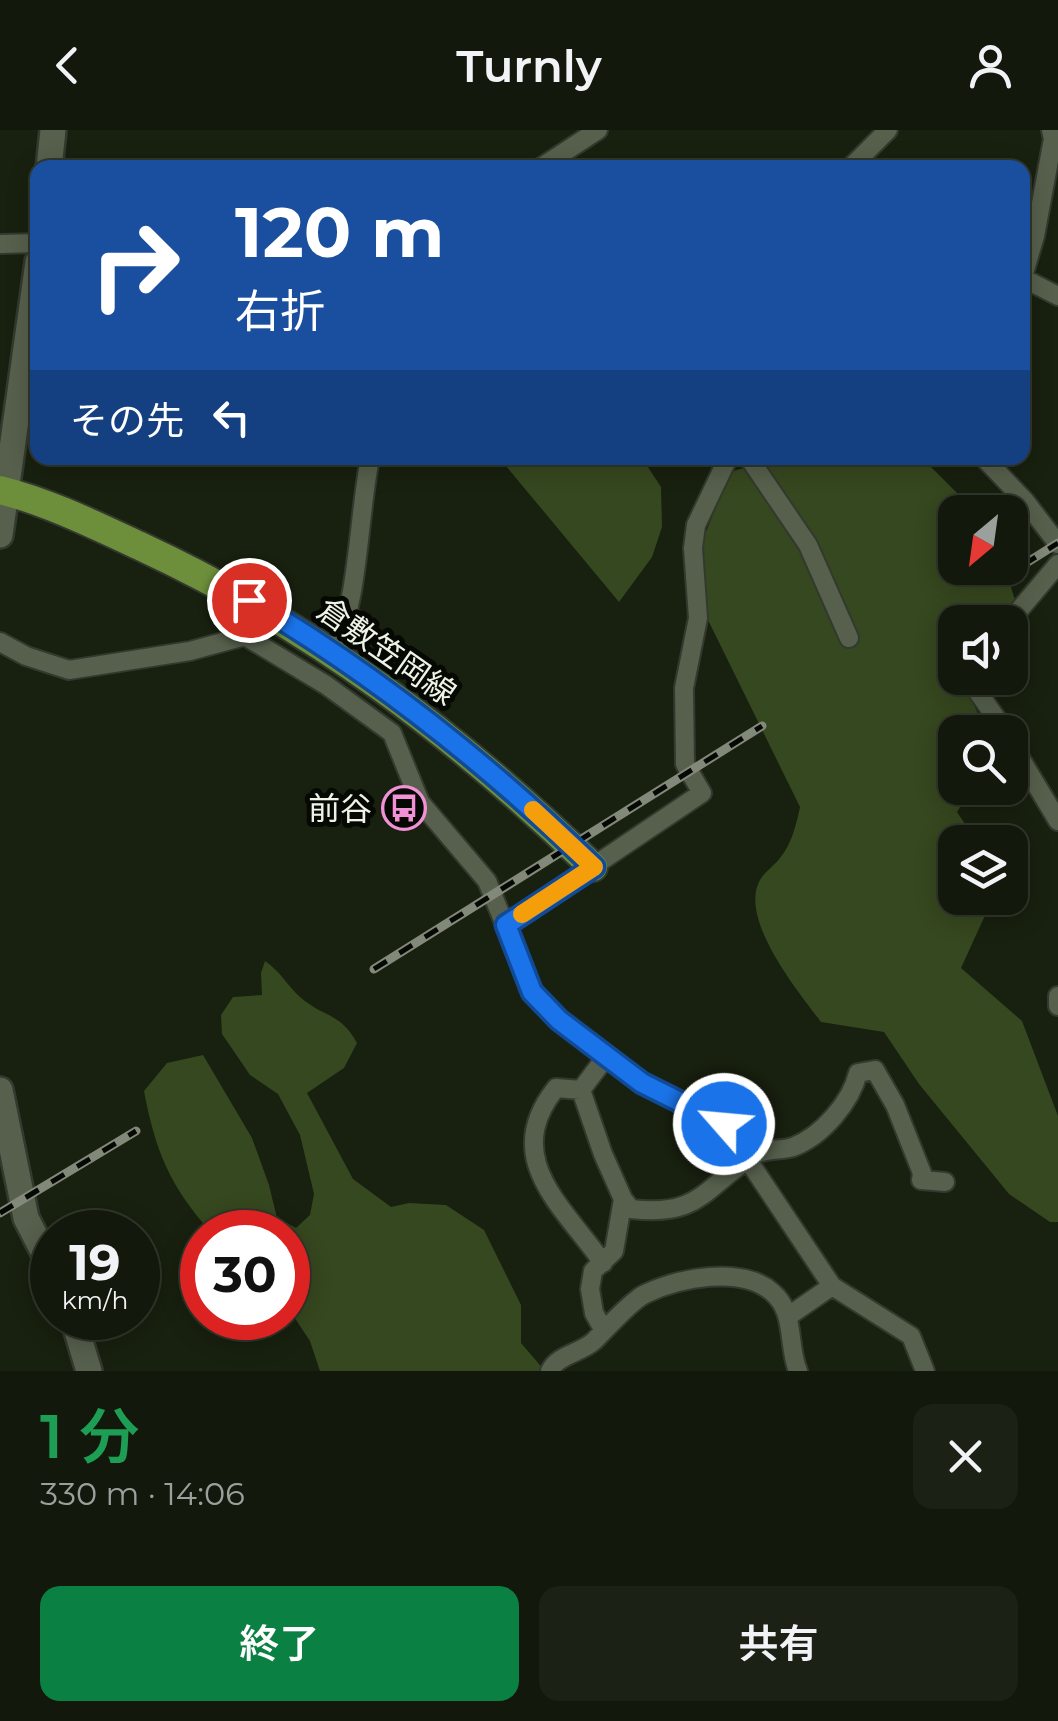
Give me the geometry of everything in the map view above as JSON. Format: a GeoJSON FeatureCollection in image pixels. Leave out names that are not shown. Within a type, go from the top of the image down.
{"type":"FeatureCollection","features":[{"type":"Feature","properties":{"kind":"main road"},"geometry":{"type":"LineString","coordinates":[[50,160],[53,130]]}},
{"type":"Feature","properties":{"kind":"main road"},"geometry":{"type":"LineString","coordinates":[[0,534],[30,316]]}},
{"type":"Feature","properties":{"kind":"main road","name":"倉敷笠岡線"},"geometry":{"type":"LineString","coordinates":[[4,491],[111,532],[218,582],[334,654],[460,746],[594,867]]}},
{"type":"Feature","properties":{"kind":"main road"},"geometry":{"type":"LineString","coordinates":[[0,1090],[30,1226]]}},
{"type":"Feature","properties":{"kind":"main road"},"geometry":{"type":"LineString","coordinates":[[80,1340],[89,1371]]}},
{"type":"Feature","properties":{"kind":"street"},"geometry":{"type":"LineString","coordinates":[[552,160],[598,130]]}},
{"type":"Feature","properties":{"kind":"street"},"geometry":{"type":"LineString","coordinates":[[858,160],[888,130]]}},
{"type":"Feature","properties":{"kind":"street"},"geometry":{"type":"LineString","coordinates":[[1030,254],[1054,139],[1050,130]]}},
{"type":"Feature","properties":{"kind":"street"},"geometry":{"type":"LineString","coordinates":[[0,244],[30,243]]}},
{"type":"Feature","properties":{"kind":"street"},"geometry":{"type":"LineString","coordinates":[[1030,282],[1058,296]]}},
{"type":"Feature","properties":{"kind":"street"},"geometry":{"type":"LineString","coordinates":[[334,654],[346,626],[369,465]]}},
{"type":"Feature","properties":{"kind":"street"},"geometry":{"type":"LineString","coordinates":[[506,925],[702,792],[685,764],[684,688],[698,618],[693,548],[696,525],[725,465]]}},
{"type":"Feature","properties":{"kind":"street"},"geometry":{"type":"LineString","coordinates":[[754,465],[808,545],[849,638]]}},
{"type":"Feature","properties":{"kind":"street"},"geometry":{"type":"LineString","coordinates":[[991,465],[1026,501],[1058,544]]}},
{"type":"Feature","properties":{"kind":"street"},"geometry":{"type":"LineString","coordinates":[[1024,605],[1058,564]]}},
{"type":"Feature","properties":{"kind":"street"},"geometry":{"type":"LineString","coordinates":[[0,642],[26,656],[69,670],[126,664],[245,636],[392,733],[420,802],[487,881],[532,992],[605,1058],[642,1083],[724,1124],[832,1286],[912,1336],[925,1371]]}},
{"type":"Feature","properties":{"kind":"street"},"geometry":{"type":"LineString","coordinates":[[1028,771],[1058,822]]}},
{"type":"Feature","properties":{"kind":"street"},"geometry":{"type":"LineString","coordinates":[[581,1090],[605,1058]]}},
{"type":"Feature","properties":{"kind":"street"},"geometry":{"type":"LineString","coordinates":[[581,1090],[603,1154],[631,1209],[683,1208],[758,1153],[791,1148],[810,1138],[847,1102],[858,1072],[875,1070],[895,1104],[922,1180],[944,1182]]}},
{"type":"Feature","properties":{"kind":"street"},"geometry":{"type":"LineString","coordinates":[[581,1090],[556,1088],[543,1103],[533,1157],[542,1184],[602,1263]]}},
{"type":"Feature","properties":{"kind":"street"},"geometry":{"type":"LineString","coordinates":[[603,1329],[594,1313],[590,1289],[594,1271],[614,1251],[623,1199]]}},
{"type":"Feature","properties":{"kind":"street"},"geometry":{"type":"LineString","coordinates":[[550,1371],[553,1363],[595,1340],[641,1295],[690,1280],[724,1277],[755,1281],[774,1292],[790,1315]]}},
{"type":"Feature","properties":{"kind":"street"},"geometry":{"type":"LineString","coordinates":[[798,1371],[788,1326],[790,1315],[832,1286]]}},
{"type":"Feature","properties":{"kind":"green space"},"geometry":{"type":"Polygon","coordinates":[[[647,465],[661,487],[662,527],[652,557],[619,602],[506,466],[647,465]]]}},
{"type":"Feature","properties":{"kind":"green space"},"geometry":{"type":"Polygon","coordinates":[[[754,465],[929,465],[959,495],[938,495],[938,585],[1010,585],[1013,605],[938,605],[938,695],[969,695],[979,715],[938,715],[938,805],[961,805],[957,812],[966,825],[938,825],[938,915],[985,915],[961,968],[1022,1021],[1058,1116],[1058,1222],[1050,1222],[1009,1194],[919,1084],[884,1032],[821,1022],[764,936],[755,898],[759,882],[788,846],[800,807],[707,618],[702,542],[730,472],[754,465]]]}},
{"type":"Feature","properties":{"kind":"green space"},"geometry":{"type":"Polygon","coordinates":[[[265,961],[300,997],[338,1020],[357,1043],[344,1068],[307,1093],[353,1179],[391,1207],[409,1203],[446,1205],[484,1230],[521,1305],[521,1343],[545,1371],[320,1371],[309,1340],[310,1215],[314,1194],[300,1135],[278,1094],[250,1075],[222,1034],[221,1015],[233,997],[262,995],[265,961]]]}},
{"type":"Feature","properties":{"kind":"green space"},"geometry":{"type":"Polygon","coordinates":[[[203,1055],[252,1138],[275,1210],[194,1210],[166,1167],[144,1091],[167,1063],[203,1055]]]}},
{"type":"Feature","properties":{"kind":"railway"},"geometry":{"type":"LineString","coordinates":[[1028,562],[1058,543]]}},
{"type":"Feature","properties":{"kind":"railway"},"geometry":{"type":"LineString","coordinates":[[374,969],[762,726]]}},
{"type":"Feature","properties":{"kind":"railway"},"geometry":{"type":"LineString","coordinates":[[0,1213],[136,1131]]}},
{"type":"Feature","properties":{"kind":"slow traffic"},"geometry":{"type":"LineString","coordinates":[[522,914],[594,867],[533,810]]}},
{"type":"Feature","properties":{"kind":"place","name":"前谷"},"geometry":{"type":"Point","coordinates":[404,808]}},
{"type":"Feature","properties":{"kind":"route"},"geometry":{"type":"LineString","coordinates":[[249,600],[368,677],[460,746],[594,867],[506,925],[532,992],[605,1058],[642,1083],[724,1124]]}}]}
